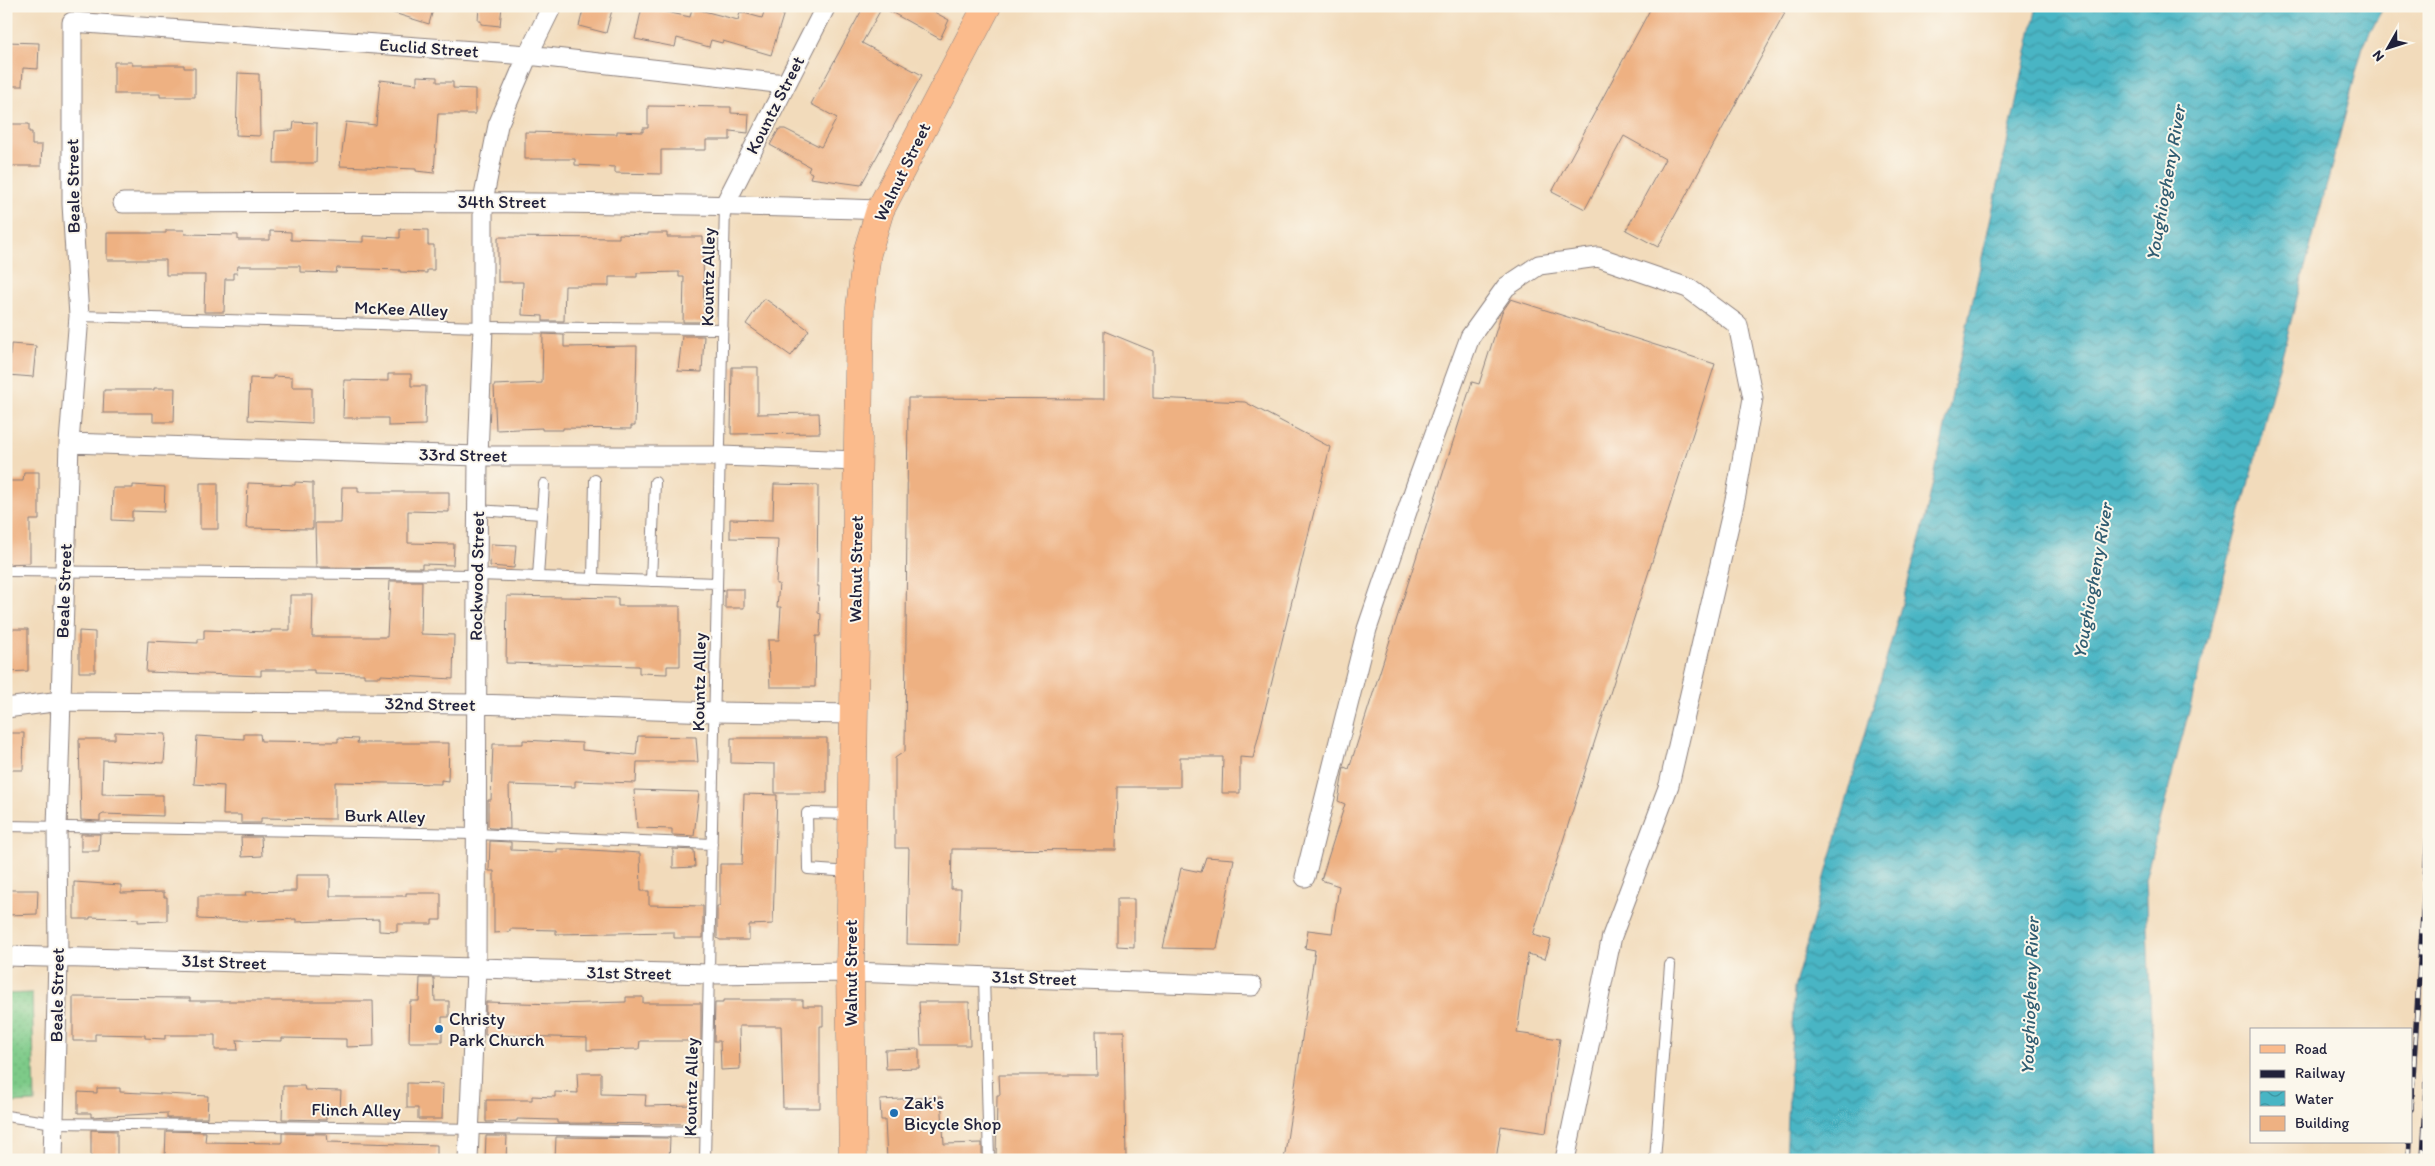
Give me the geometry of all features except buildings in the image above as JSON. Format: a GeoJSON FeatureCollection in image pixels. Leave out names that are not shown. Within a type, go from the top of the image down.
{"type":"FeatureCollection","features":[{"type":"Feature","properties":{"kind":"main road","name":"Walnut Street"},"geometry":{"type":"LineString","coordinates":[[853,1160],[850,972],[860,307],[867,253],[880,210],[987,6]]}},
{"type":"Feature","properties":{"kind":"street","name":"Rockwood Street"},"geometry":{"type":"LineString","coordinates":[[468,1160],[476,970],[477,510],[483,327],[483,201],[498,125],[552,6]]}},
{"type":"Feature","properties":{"kind":"street","name":"Kountz Street"},"geometry":{"type":"LineString","coordinates":[[725,204],[826,6]]}},
{"type":"Feature","properties":{"kind":"street","name":"Euclid Street"},"geometry":{"type":"LineString","coordinates":[[72,22],[528,56],[785,84]]}},
{"type":"Feature","properties":{"kind":"street","name":"Beale Street"},"geometry":{"type":"LineString","coordinates":[[53,1160],[58,957],[57,828],[69,443],[79,316],[72,204],[72,22]]}},
{"type":"Feature","properties":{"kind":"street","name":"34th Street"},"geometry":{"type":"LineString","coordinates":[[124,203],[483,201],[725,204],[880,210]]}},
{"type":"Feature","properties":{"kind":"street"},"geometry":{"type":"LineString","coordinates":[[1305,877],[1367,629],[1416,485],[1470,337],[1506,287],[1539,265],[1598,257],[1688,288],[1738,326],[1753,398],[1736,495],[1669,785],[1612,936],[1565,1160]]}},
{"type":"Feature","properties":{"kind":"street","name":"33rd Street"},"geometry":{"type":"LineString","coordinates":[[69,443],[478,456],[720,456],[857,461]]}},
{"type":"Feature","properties":{"kind":"street","name":"32nd Street"},"geometry":{"type":"LineString","coordinates":[[6,708],[61,701],[476,704],[714,712],[853,714]]}},
{"type":"Feature","properties":{"kind":"street","name":"31st Street"},"geometry":{"type":"LineString","coordinates":[[6,956],[476,970],[709,974],[850,972],[1252,986]]}},
{"type":"Feature","properties":{"kind":"lane","name":"Kountz Alley"},"geometry":{"type":"LineString","coordinates":[[705,1160],[725,204]]}},
{"type":"Feature","properties":{"kind":"lane","name":"McKee Alley"},"geometry":{"type":"LineString","coordinates":[[79,316],[483,327],[723,329]]}},
{"type":"Feature","properties":{"kind":"lane"},"geometry":{"type":"LineString","coordinates":[[593,579],[595,480]]}},
{"type":"Feature","properties":{"kind":"lane"},"geometry":{"type":"LineString","coordinates":[[651,581],[655,482]]}},
{"type":"Feature","properties":{"kind":"lane"},"geometry":{"type":"LineString","coordinates":[[538,577],[544,484]]}},
{"type":"Feature","properties":{"kind":"lane"},"geometry":{"type":"LineString","coordinates":[[477,510],[542,514]]}},
{"type":"Feature","properties":{"kind":"lane"},"geometry":{"type":"LineString","coordinates":[[6,571],[477,575],[717,583]]}},
{"type":"Feature","properties":{"kind":"lane"},"geometry":{"type":"LineString","coordinates":[[851,872],[808,869],[807,813],[852,814]]}},
{"type":"Feature","properties":{"kind":"lane","name":"Burk Alley"},"geometry":{"type":"LineString","coordinates":[[6,826],[476,834],[712,844]]}},
{"type":"Feature","properties":{"kind":"lane"},"geometry":{"type":"LineString","coordinates":[[1656,1160],[1670,965]]}},
{"type":"Feature","properties":{"kind":"lane"},"geometry":{"type":"LineString","coordinates":[[984,976],[989,1160]]}},
{"type":"Feature","properties":{"kind":"lane","name":"Flinch Alley"},"geometry":{"type":"LineString","coordinates":[[6,1116],[54,1123],[706,1132]]}},
{"type":"Feature","properties":{"kind":"green space"},"geometry":{"type":"Polygon","coordinates":[[[32,993],[35,1102],[6,1103],[6,994],[32,993]]]}},
{"type":"Feature","properties":{"kind":"water","name":"Youghiogheny River"},"geometry":{"type":"Polygon","coordinates":[[[2037,6],[2384,6],[2363,46],[2145,879],[2157,1160],[1786,1160],[1794,988],[1922,532],[2037,6]]]}},
{"type":"Feature","properties":{"kind":"railway"},"geometry":{"type":"LineString","coordinates":[[2412,1093],[2429,817]]}},
{"type":"Feature","properties":{"kind":"railway"},"geometry":{"type":"LineString","coordinates":[[2423,1160],[2429,1047]]}},
{"type":"Feature","properties":{"kind":"railway"},"geometry":{"type":"LineString","coordinates":[[2408,1160],[2409,1144]]}},
{"type":"Feature","properties":{"kind":"place","name":"Christy Park Church"},"geometry":{"type":"Point","coordinates":[439,1029]}},
{"type":"Feature","properties":{"kind":"place","name":"Zak's Bicycle Shop"},"geometry":{"type":"Point","coordinates":[894,1113]}}]}
